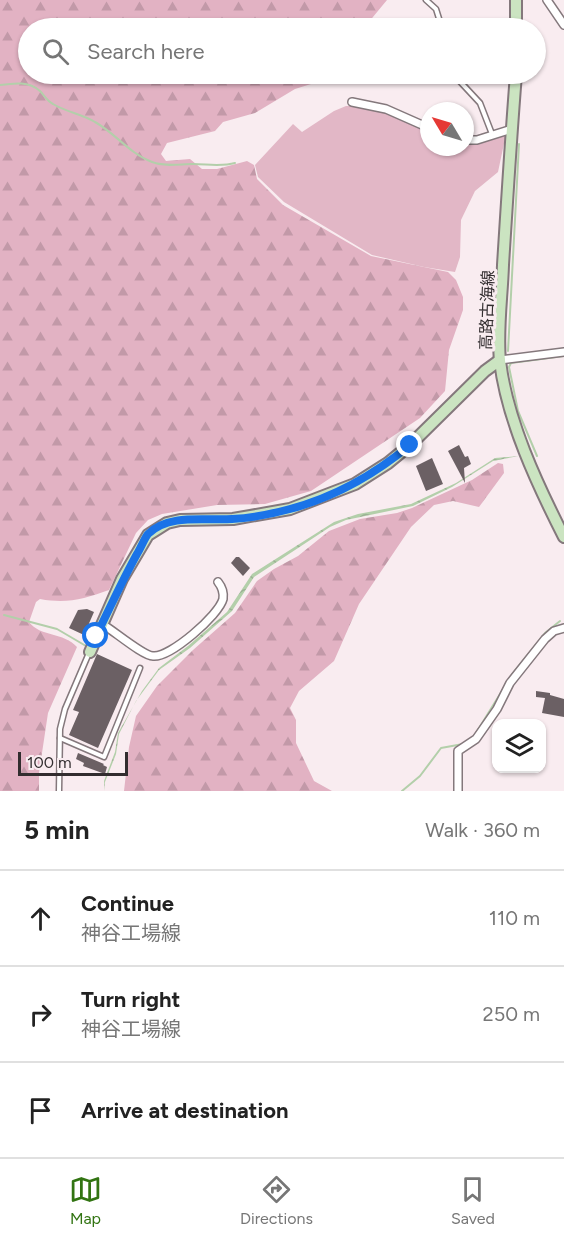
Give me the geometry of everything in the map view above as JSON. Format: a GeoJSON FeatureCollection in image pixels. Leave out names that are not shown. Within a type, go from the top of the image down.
{"type":"FeatureCollection","features":[{"type":"Feature","properties":{"kind":"street"},"geometry":{"type":"LineString","coordinates":[[516,0],[516,18]]}},
{"type":"Feature","properties":{"kind":"street"},"geometry":{"type":"LineString","coordinates":[[547,0],[564,25]]}},
{"type":"Feature","properties":{"kind":"street","name":"高路古海線"},"geometry":{"type":"LineString","coordinates":[[515,84],[500,325],[500,360],[512,411],[527,454],[564,537]]}},
{"type":"Feature","properties":{"kind":"street"},"geometry":{"type":"LineString","coordinates":[[352,102],[386,109],[420,124]]}},
{"type":"Feature","properties":{"kind":"street"},"geometry":{"type":"LineString","coordinates":[[474,140],[512,129]]}},
{"type":"Feature","properties":{"kind":"street"},"geometry":{"type":"LineString","coordinates":[[90,652],[122,579],[148,535],[156,529],[180,520],[232,519],[290,509],[355,484],[388,463],[410,445],[485,371],[500,360],[564,352]]}},
{"type":"Feature","properties":{"kind":"street"},"geometry":{"type":"LineString","coordinates":[[102,624],[147,656],[163,655],[182,642],[216,612],[222,601],[223,593],[218,582]]}},
{"type":"Feature","properties":{"kind":"street"},"geometry":{"type":"LineString","coordinates":[[458,791],[458,751],[476,739],[497,709],[510,683],[545,639],[554,631],[564,627]]}},
{"type":"Feature","properties":{"kind":"lane"},"geometry":{"type":"LineString","coordinates":[[426,0],[440,18]]}},
{"type":"Feature","properties":{"kind":"lane"},"geometry":{"type":"LineString","coordinates":[[462,84],[480,104],[493,135]]}},
{"type":"Feature","properties":{"kind":"lane"},"geometry":{"type":"LineString","coordinates":[[59,791],[60,738],[65,710],[90,652]]}},
{"type":"Feature","properties":{"kind":"lane"},"geometry":{"type":"LineString","coordinates":[[60,738],[104,757],[140,668]]}},
{"type":"Feature","properties":{"kind":"shaded area"},"geometry":{"type":"Polygon","coordinates":[[[346,106],[367,106],[420,127],[420,156],[474,156],[474,143],[506,134],[498,172],[475,191],[461,220],[460,257],[455,272],[372,255],[284,202],[258,177],[255,165],[293,124],[302,132],[334,111],[346,106]]]}},
{"type":"Feature","properties":{"kind":"green space"},"geometry":{"type":"Polygon","coordinates":[[[0,0],[387,0],[372,18],[18,18],[18,84],[311,84],[295,89],[255,113],[223,122],[215,131],[167,143],[161,154],[166,161],[190,159],[202,169],[217,169],[247,161],[254,165],[257,179],[283,205],[371,256],[448,272],[456,280],[463,297],[463,310],[449,350],[445,391],[420,418],[311,491],[265,504],[217,505],[162,514],[148,520],[136,533],[109,590],[75,600],[40,599],[36,602],[29,622],[39,630],[66,639],[77,647],[48,713],[39,773],[39,791],[0,791],[0,0]]]}},
{"type":"Feature","properties":{"kind":"green space"},"geometry":{"type":"Polygon","coordinates":[[[498,463],[503,464],[504,473],[479,507],[453,501],[434,505],[411,527],[359,604],[334,661],[299,691],[290,708],[296,720],[296,743],[314,781],[332,791],[124,791],[129,747],[136,716],[157,686],[235,613],[257,581],[298,556],[329,531],[360,519],[412,508],[472,480],[498,463]]]}},
{"type":"Feature","properties":{"kind":"water"},"geometry":{"type":"Polygon","coordinates":[[[519,456],[493,461],[452,487],[413,506],[346,520],[330,527],[254,577],[232,611],[190,648],[159,670],[137,699],[159,668],[227,612],[252,574],[334,522],[358,514],[411,504],[456,483],[495,458],[519,456]]]}},
{"type":"Feature","properties":{"kind":"water"},"geometry":{"type":"Polygon","coordinates":[[[133,706],[119,734],[116,754],[105,782],[105,791],[104,781],[115,752],[118,733],[133,706]]]}},
{"type":"Feature","properties":{"kind":"building"},"geometry":{"type":"Polygon","coordinates":[[[459,445],[471,464],[464,468],[465,483],[448,451],[459,445]]]}},
{"type":"Feature","properties":{"kind":"building"},"geometry":{"type":"Polygon","coordinates":[[[432,458],[443,484],[426,491],[416,466],[432,458]]]}},
{"type":"Feature","properties":{"kind":"building"},"geometry":{"type":"Polygon","coordinates":[[[239,557],[250,568],[243,576],[231,563],[239,557]]]}},
{"type":"Feature","properties":{"kind":"building"},"geometry":{"type":"Polygon","coordinates":[[[87,609],[94,612],[84,635],[69,628],[78,610],[87,609]]]}},
{"type":"Feature","properties":{"kind":"building"},"geometry":{"type":"Polygon","coordinates":[[[97,654],[132,670],[98,748],[69,735],[79,712],[73,710],[97,654]]]}},
{"type":"Feature","properties":{"kind":"building"},"geometry":{"type":"Polygon","coordinates":[[[536,691],[550,693],[550,695],[564,699],[564,717],[542,713],[545,698],[536,697],[536,691]]]}},
{"type":"Feature","properties":{"kind":"building"},"geometry":{"type":"Polygon","coordinates":[[[78,753],[104,764],[107,767],[105,774],[83,766],[84,763],[76,759],[78,753]]]}},
{"type":"Feature","properties":{"kind":"waterway"},"geometry":{"type":"LineString","coordinates":[[0,85],[21,84],[36,88],[51,103],[95,122],[137,154],[157,164],[235,163]]}},
{"type":"Feature","properties":{"kind":"waterway"},"geometry":{"type":"LineString","coordinates":[[508,351],[519,144]]}},
{"type":"Feature","properties":{"kind":"waterway"},"geometry":{"type":"LineString","coordinates":[[537,456],[518,411],[509,367],[511,363],[564,356]]}},
{"type":"Feature","properties":{"kind":"waterway"},"geometry":{"type":"LineString","coordinates":[[4,615],[57,629],[86,646]]}},
{"type":"Feature","properties":{"kind":"waterway"},"geometry":{"type":"LineString","coordinates":[[476,733],[513,673],[545,633],[560,621]]}},
{"type":"Feature","properties":{"kind":"waterway"},"geometry":{"type":"LineString","coordinates":[[402,791],[420,776],[441,748],[463,744]]}},
{"type":"Feature","properties":{"kind":"route"},"geometry":{"type":"LineString","coordinates":[[96,636],[122,579],[148,535],[156,529],[180,520],[232,519],[290,509],[355,484],[388,463],[410,445]]}}]}
